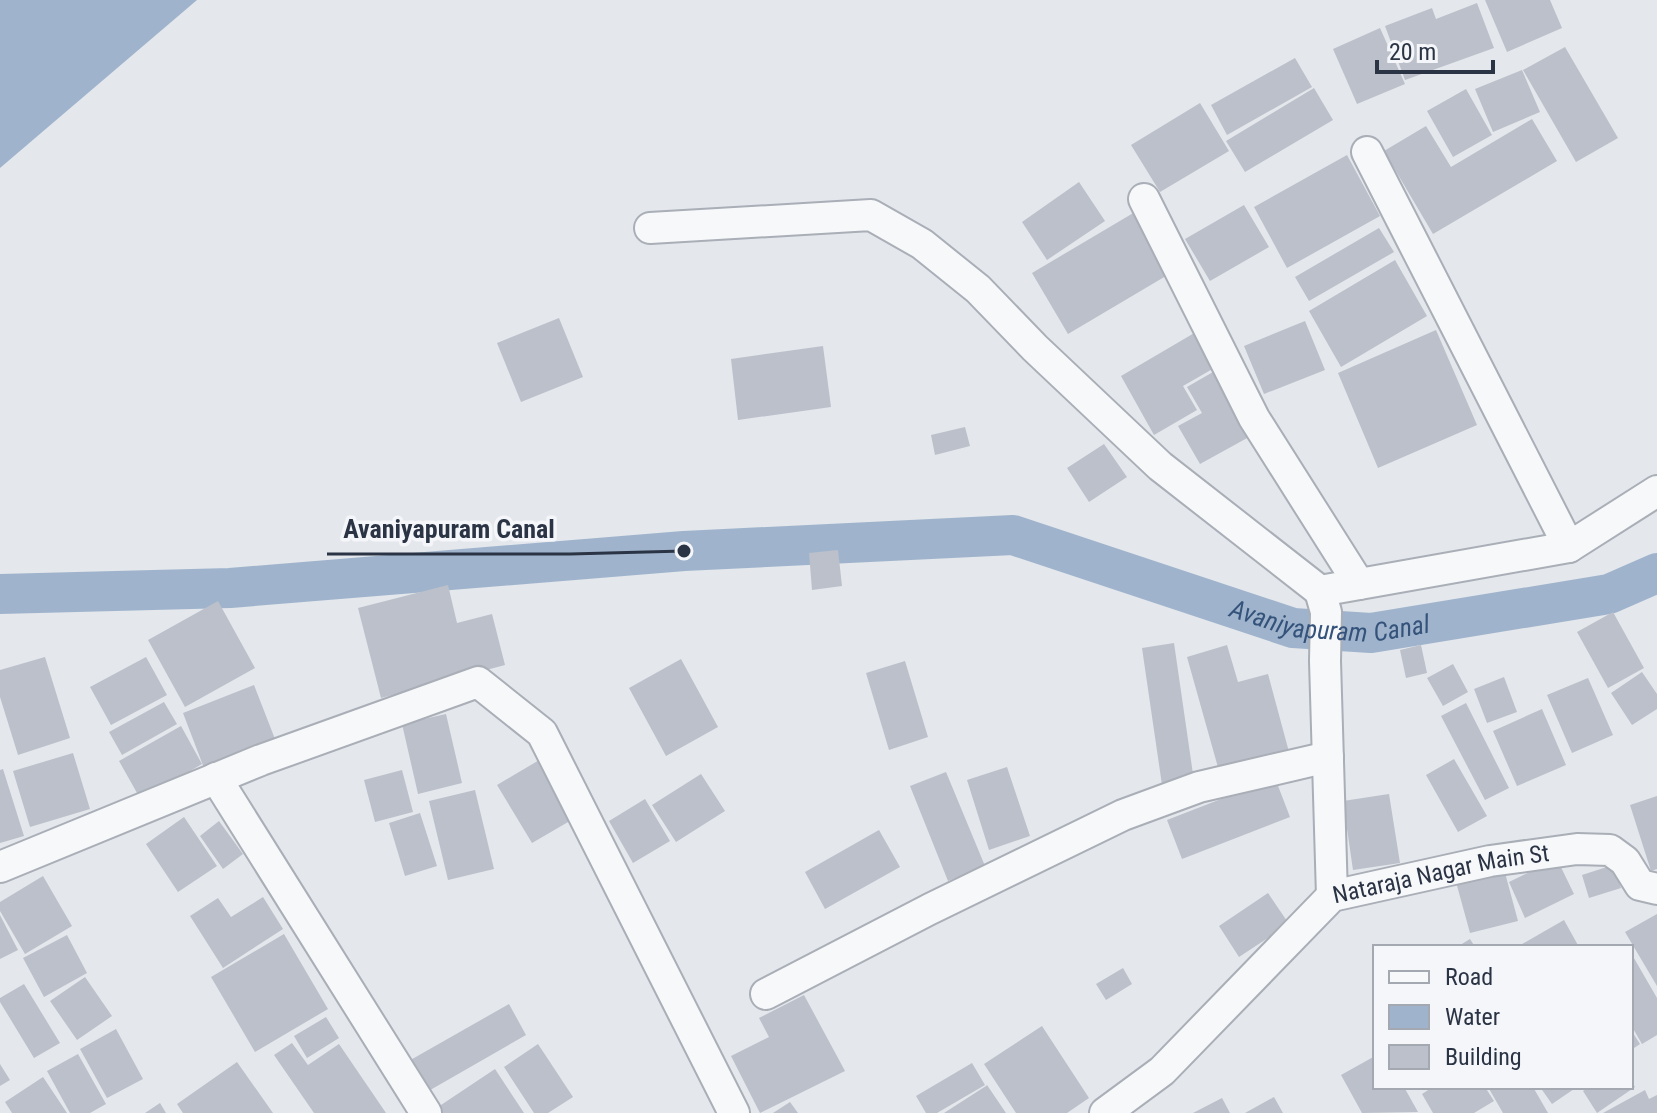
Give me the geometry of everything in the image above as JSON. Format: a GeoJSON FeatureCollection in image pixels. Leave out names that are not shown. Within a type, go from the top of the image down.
{"type":"FeatureCollection","features":[{"type":"Feature","properties":{"kind":"street"},"geometry":{"type":"LineString","coordinates":[[1367,152],[1569,547]]}},
{"type":"Feature","properties":{"kind":"street"},"geometry":{"type":"LineString","coordinates":[[1144,199],[1254,418],[1359,584]]}},
{"type":"Feature","properties":{"kind":"street"},"geometry":{"type":"LineString","coordinates":[[650,228],[871,215],[922,244],[978,289],[1035,348],[1160,466],[1323,601],[1332,896]]}},
{"type":"Feature","properties":{"kind":"street"},"geometry":{"type":"LineString","coordinates":[[1323,601],[1359,584],[1569,547],[1657,491]]}},
{"type":"Feature","properties":{"kind":"street"},"geometry":{"type":"LineString","coordinates":[[0,867],[216,778],[478,682],[542,733],[734,1113]]}},
{"type":"Feature","properties":{"kind":"street"},"geometry":{"type":"LineString","coordinates":[[766,994],[930,909],[1123,815],[1199,787],[1328,757]]}},
{"type":"Feature","properties":{"kind":"street"},"geometry":{"type":"LineString","coordinates":[[216,778],[426,1113]]}},
{"type":"Feature","properties":{"kind":"street","name":"Nataraja Nagar Main St"},"geometry":{"type":"LineString","coordinates":[[1120,1109],[1162,1071],[1332,896],[1490,861],[1577,849],[1610,850],[1625,861],[1640,885],[1657,889]]}},
{"type":"Feature","properties":{"kind":"water"},"geometry":{"type":"Polygon","coordinates":[[[0,0],[197,0],[0,168],[0,0]]]}},
{"type":"Feature","properties":{"kind":"building"},"geometry":{"type":"Polygon","coordinates":[[[1485,0],[1550,0],[1562,28],[1507,52],[1485,0]]]}},
{"type":"Feature","properties":{"kind":"building"},"geometry":{"type":"Polygon","coordinates":[[[1477,3],[1494,48],[1405,80],[1385,26],[1432,8],[1436,19],[1477,3]]]}},
{"type":"Feature","properties":{"kind":"building"},"geometry":{"type":"Polygon","coordinates":[[[1380,28],[1405,84],[1357,104],[1333,49],[1380,28]]]}},
{"type":"Feature","properties":{"kind":"building"},"geometry":{"type":"Polygon","coordinates":[[[1565,47],[1618,138],[1576,162],[1523,70],[1565,47]]]}},
{"type":"Feature","properties":{"kind":"building"},"geometry":{"type":"Polygon","coordinates":[[[1295,58],[1312,87],[1227,135],[1211,105],[1295,58]]]}},
{"type":"Feature","properties":{"kind":"building"},"geometry":{"type":"Polygon","coordinates":[[[1522,70],[1540,112],[1493,132],[1475,89],[1522,70]]]}},
{"type":"Feature","properties":{"kind":"building"},"geometry":{"type":"Polygon","coordinates":[[[1314,88],[1333,120],[1245,172],[1226,141],[1314,88]]]}},
{"type":"Feature","properties":{"kind":"building"},"geometry":{"type":"Polygon","coordinates":[[[1466,89],[1492,135],[1453,157],[1427,111],[1466,89]]]}},
{"type":"Feature","properties":{"kind":"building"},"geometry":{"type":"Polygon","coordinates":[[[1200,103],[1229,151],[1160,192],[1131,145],[1200,103]]]}},
{"type":"Feature","properties":{"kind":"building"},"geometry":{"type":"Polygon","coordinates":[[[1532,119],[1557,161],[1433,234],[1384,151],[1426,126],[1451,167],[1532,119]]]}},
{"type":"Feature","properties":{"kind":"building"},"geometry":{"type":"Polygon","coordinates":[[[1347,155],[1380,216],[1287,268],[1254,207],[1347,155]]]}},
{"type":"Feature","properties":{"kind":"building"},"geometry":{"type":"Polygon","coordinates":[[[1079,182],[1105,221],[1047,260],[1022,222],[1079,182]]]}},
{"type":"Feature","properties":{"kind":"building"},"geometry":{"type":"Polygon","coordinates":[[[1244,205],[1269,247],[1210,281],[1185,239],[1244,205]]]}},
{"type":"Feature","properties":{"kind":"building"},"geometry":{"type":"Polygon","coordinates":[[[1135,212],[1171,273],[1068,334],[1032,273],[1135,212]]]}},
{"type":"Feature","properties":{"kind":"building"},"geometry":{"type":"Polygon","coordinates":[[[1379,228],[1394,252],[1309,301],[1295,277],[1379,228]]]}},
{"type":"Feature","properties":{"kind":"building"},"geometry":{"type":"Polygon","coordinates":[[[1395,260],[1427,316],[1341,367],[1309,311],[1395,260]]]}},
{"type":"Feature","properties":{"kind":"building"},"geometry":{"type":"Polygon","coordinates":[[[559,318],[583,377],[521,402],[497,343],[559,318]]]}},
{"type":"Feature","properties":{"kind":"building"},"geometry":{"type":"Polygon","coordinates":[[[1305,321],[1325,370],[1264,394],[1244,346],[1305,321]]]}},
{"type":"Feature","properties":{"kind":"building"},"geometry":{"type":"Polygon","coordinates":[[[1436,330],[1477,425],[1378,468],[1338,373],[1436,330]]]}},
{"type":"Feature","properties":{"kind":"building"},"geometry":{"type":"Polygon","coordinates":[[[1196,332],[1216,367],[1183,386],[1197,410],[1154,435],[1121,376],[1196,332]]]}},
{"type":"Feature","properties":{"kind":"building"},"geometry":{"type":"Polygon","coordinates":[[[823,346],[831,407],[738,420],[731,359],[823,346]]]}},
{"type":"Feature","properties":{"kind":"building"},"geometry":{"type":"Polygon","coordinates":[[[1213,372],[1249,437],[1200,464],[1178,426],[1202,413],[1187,387],[1213,372]]]}},
{"type":"Feature","properties":{"kind":"building"},"geometry":{"type":"Polygon","coordinates":[[[965,427],[970,446],[935,455],[931,435],[965,427]]]}},
{"type":"Feature","properties":{"kind":"building"},"geometry":{"type":"Polygon","coordinates":[[[1104,444],[1127,477],[1089,502],[1067,468],[1104,444]]]}},
{"type":"Feature","properties":{"kind":"building"},"geometry":{"type":"Polygon","coordinates":[[[838,550],[842,586],[812,590],[809,553],[838,550]]]}},
{"type":"Feature","properties":{"kind":"building"},"geometry":{"type":"Polygon","coordinates":[[[448,585],[457,623],[492,614],[505,665],[381,698],[358,608],[448,585]]]}},
{"type":"Feature","properties":{"kind":"building"},"geometry":{"type":"Polygon","coordinates":[[[218,601],[255,668],[185,707],[148,640],[218,601]]]}},
{"type":"Feature","properties":{"kind":"building"},"geometry":{"type":"Polygon","coordinates":[[[1613,612],[1644,668],[1608,688],[1577,632],[1613,612]]]}},
{"type":"Feature","properties":{"kind":"building"},"geometry":{"type":"Polygon","coordinates":[[[1174,643],[1194,781],[1162,785],[1142,648],[1174,643]]]}},
{"type":"Feature","properties":{"kind":"building"},"geometry":{"type":"Polygon","coordinates":[[[1227,645],[1238,682],[1268,674],[1289,752],[1219,771],[1187,657],[1227,645]]]}},
{"type":"Feature","properties":{"kind":"building"},"geometry":{"type":"Polygon","coordinates":[[[1421,645],[1427,673],[1406,678],[1400,650],[1421,645]]]}},
{"type":"Feature","properties":{"kind":"building"},"geometry":{"type":"Polygon","coordinates":[[[45,657],[70,738],[18,755],[0,697],[0,670],[45,657]]]}},
{"type":"Feature","properties":{"kind":"building"},"geometry":{"type":"Polygon","coordinates":[[[146,657],[167,695],[111,725],[90,687],[146,657]]]}},
{"type":"Feature","properties":{"kind":"building"},"geometry":{"type":"Polygon","coordinates":[[[681,659],[718,727],[666,756],[629,688],[681,659]]]}},
{"type":"Feature","properties":{"kind":"building"},"geometry":{"type":"Polygon","coordinates":[[[905,661],[928,737],[889,750],[866,673],[905,661]]]}},
{"type":"Feature","properties":{"kind":"building"},"geometry":{"type":"Polygon","coordinates":[[[1453,664],[1468,692],[1443,706],[1427,678],[1453,664]]]}},
{"type":"Feature","properties":{"kind":"building"},"geometry":{"type":"Polygon","coordinates":[[[1642,672],[1657,694],[1657,709],[1632,725],[1611,693],[1642,672]]]}},
{"type":"Feature","properties":{"kind":"building"},"geometry":{"type":"Polygon","coordinates":[[[1504,677],[1517,712],[1487,723],[1474,689],[1504,677]]]}},
{"type":"Feature","properties":{"kind":"building"},"geometry":{"type":"Polygon","coordinates":[[[1588,678],[1613,735],[1572,753],[1547,695],[1588,678]]]}},
{"type":"Feature","properties":{"kind":"building"},"geometry":{"type":"Polygon","coordinates":[[[254,685],[275,739],[204,768],[183,713],[254,685]]]}},
{"type":"Feature","properties":{"kind":"building"},"geometry":{"type":"Polygon","coordinates":[[[164,702],[177,724],[122,755],[109,732],[164,702]]]}},
{"type":"Feature","properties":{"kind":"building"},"geometry":{"type":"Polygon","coordinates":[[[1466,703],[1509,788],[1485,800],[1441,716],[1466,703]]]}},
{"type":"Feature","properties":{"kind":"building"},"geometry":{"type":"Polygon","coordinates":[[[1542,709],[1566,765],[1517,786],[1493,731],[1542,709]]]}},
{"type":"Feature","properties":{"kind":"building"},"geometry":{"type":"Polygon","coordinates":[[[446,714],[462,783],[418,794],[402,724],[446,714]]]}},
{"type":"Feature","properties":{"kind":"building"},"geometry":{"type":"Polygon","coordinates":[[[181,726],[202,764],[141,800],[119,761],[181,726]]]}},
{"type":"Feature","properties":{"kind":"building"},"geometry":{"type":"Polygon","coordinates":[[[73,753],[90,809],[30,827],[13,771],[73,753]]]}},
{"type":"Feature","properties":{"kind":"building"},"geometry":{"type":"Polygon","coordinates":[[[541,759],[575,818],[532,843],[497,785],[541,759]]]}},
{"type":"Feature","properties":{"kind":"building"},"geometry":{"type":"Polygon","coordinates":[[[1454,759],[1487,816],[1458,832],[1426,775],[1454,759]]]}},
{"type":"Feature","properties":{"kind":"building"},"geometry":{"type":"Polygon","coordinates":[[[1007,767],[1030,836],[989,850],[967,780],[1007,767]]]}},
{"type":"Feature","properties":{"kind":"building"},"geometry":{"type":"Polygon","coordinates":[[[3,769],[24,836],[0,843],[0,770],[3,769]]]}},
{"type":"Feature","properties":{"kind":"building"},"geometry":{"type":"Polygon","coordinates":[[[402,770],[413,812],[375,822],[364,780],[402,770]]]}},
{"type":"Feature","properties":{"kind":"building"},"geometry":{"type":"Polygon","coordinates":[[[946,772],[985,866],[948,881],[910,786],[946,772]]]}},
{"type":"Feature","properties":{"kind":"building"},"geometry":{"type":"Polygon","coordinates":[[[701,774],[725,811],[676,842],[652,805],[701,774]]]}},
{"type":"Feature","properties":{"kind":"building"},"geometry":{"type":"Polygon","coordinates":[[[1275,778],[1290,817],[1182,859],[1167,820],[1275,778]]]}},
{"type":"Feature","properties":{"kind":"building"},"geometry":{"type":"Polygon","coordinates":[[[475,790],[494,869],[448,880],[429,801],[475,790]]]}},
{"type":"Feature","properties":{"kind":"building"},"geometry":{"type":"Polygon","coordinates":[[[1389,794],[1400,863],[1353,870],[1343,801],[1389,794]]]}},
{"type":"Feature","properties":{"kind":"building"},"geometry":{"type":"Polygon","coordinates":[[[1657,796],[1657,869],[1651,871],[1630,805],[1657,796]]]}},
{"type":"Feature","properties":{"kind":"building"},"geometry":{"type":"Polygon","coordinates":[[[645,799],[670,841],[633,863],[609,821],[645,799]]]}},
{"type":"Feature","properties":{"kind":"building"},"geometry":{"type":"Polygon","coordinates":[[[420,813],[437,866],[405,876],[389,823],[420,813]]]}},
{"type":"Feature","properties":{"kind":"building"},"geometry":{"type":"Polygon","coordinates":[[[184,817],[217,866],[178,892],[146,844],[184,817]]]}},
{"type":"Feature","properties":{"kind":"building"},"geometry":{"type":"Polygon","coordinates":[[[219,821],[243,854],[223,869],[200,836],[219,821]]]}},
{"type":"Feature","properties":{"kind":"building"},"geometry":{"type":"Polygon","coordinates":[[[879,830],[900,867],[825,909],[805,872],[879,830]]]}},
{"type":"Feature","properties":{"kind":"building"},"geometry":{"type":"Polygon","coordinates":[[[1557,859],[1574,894],[1525,918],[1509,882],[1557,859]]]}},
{"type":"Feature","properties":{"kind":"building"},"geometry":{"type":"Polygon","coordinates":[[[1613,865],[1621,888],[1589,898],[1582,875],[1613,865]]]}},
{"type":"Feature","properties":{"kind":"building"},"geometry":{"type":"Polygon","coordinates":[[[1504,869],[1518,921],[1470,933],[1456,882],[1504,869]]]}},
{"type":"Feature","properties":{"kind":"building"},"geometry":{"type":"Polygon","coordinates":[[[43,876],[72,926],[25,954],[0,911],[0,902],[43,876]]]}},
{"type":"Feature","properties":{"kind":"building"},"geometry":{"type":"Polygon","coordinates":[[[1268,893],[1289,924],[1239,957],[1219,926],[1268,893]]]}},
{"type":"Feature","properties":{"kind":"building"},"geometry":{"type":"Polygon","coordinates":[[[263,897],[283,929],[223,968],[190,916],[218,898],[231,917],[263,897]]]}},
{"type":"Feature","properties":{"kind":"building"},"geometry":{"type":"Polygon","coordinates":[[[1657,914],[1657,986],[1633,945],[1625,932],[1657,914]]]}},
{"type":"Feature","properties":{"kind":"building"},"geometry":{"type":"Polygon","coordinates":[[[0,915],[18,950],[0,959],[0,915]]]}},
{"type":"Feature","properties":{"kind":"building"},"geometry":{"type":"Polygon","coordinates":[[[1564,920],[1578,945],[1520,945],[1564,920]]]}},
{"type":"Feature","properties":{"kind":"building"},"geometry":{"type":"Polygon","coordinates":[[[284,934],[328,1009],[255,1052],[211,977],[284,934]]]}},
{"type":"Feature","properties":{"kind":"building"},"geometry":{"type":"Polygon","coordinates":[[[67,935],[87,973],[44,997],[23,958],[67,935]]]}},
{"type":"Feature","properties":{"kind":"building"},"geometry":{"type":"Polygon","coordinates":[[[1470,939],[1474,945],[1460,945],[1470,939]]]}},
{"type":"Feature","properties":{"kind":"building"},"geometry":{"type":"Polygon","coordinates":[[[1633,956],[1657,998],[1657,1035],[1642,1044],[1633,1028],[1633,956]]]}},
{"type":"Feature","properties":{"kind":"building"},"geometry":{"type":"Polygon","coordinates":[[[1123,968],[1132,984],[1106,1000],[1096,984],[1123,968]]]}},
{"type":"Feature","properties":{"kind":"building"},"geometry":{"type":"Polygon","coordinates":[[[85,977],[112,1016],[77,1040],[50,1001],[85,977]]]}},
{"type":"Feature","properties":{"kind":"building"},"geometry":{"type":"Polygon","coordinates":[[[24,984],[60,1043],[34,1058],[0,1002],[0,998],[24,984]]]}},
{"type":"Feature","properties":{"kind":"building"},"geometry":{"type":"Polygon","coordinates":[[[804,995],[845,1071],[760,1113],[731,1056],[769,1037],[759,1018],[804,995]]]}},
{"type":"Feature","properties":{"kind":"building"},"geometry":{"type":"Polygon","coordinates":[[[509,1004],[526,1035],[425,1093],[407,1062],[509,1004]]]}},
{"type":"Feature","properties":{"kind":"building"},"geometry":{"type":"Polygon","coordinates":[[[326,1017],[339,1038],[307,1058],[294,1036],[326,1017]]]}},
{"type":"Feature","properties":{"kind":"building"},"geometry":{"type":"Polygon","coordinates":[[[1042,1026],[1089,1098],[1067,1113],[1016,1113],[984,1064],[1042,1026]]]}},
{"type":"Feature","properties":{"kind":"building"},"geometry":{"type":"Polygon","coordinates":[[[116,1029],[143,1079],[107,1098],[80,1049],[116,1029]]]}},
{"type":"Feature","properties":{"kind":"building"},"geometry":{"type":"Polygon","coordinates":[[[1633,1033],[1640,1044],[1633,1049],[1633,1033]]]}},
{"type":"Feature","properties":{"kind":"building"},"geometry":{"type":"Polygon","coordinates":[[[292,1043],[308,1065],[339,1044],[386,1113],[314,1113],[274,1055],[292,1043]]]}},
{"type":"Feature","properties":{"kind":"building"},"geometry":{"type":"Polygon","coordinates":[[[538,1044],[573,1097],[548,1113],[534,1113],[504,1067],[538,1044]]]}},
{"type":"Feature","properties":{"kind":"building"},"geometry":{"type":"Polygon","coordinates":[[[78,1054],[106,1104],[90,1113],[70,1113],[47,1071],[78,1054]]]}},
{"type":"Feature","properties":{"kind":"building"},"geometry":{"type":"Polygon","coordinates":[[[1373,1057],[1373,1089],[1405,1089],[1418,1112],[1362,1113],[1341,1075],[1373,1057]]]}},
{"type":"Feature","properties":{"kind":"building"},"geometry":{"type":"Polygon","coordinates":[[[237,1062],[273,1113],[183,1113],[177,1104],[237,1062]]]}},
{"type":"Feature","properties":{"kind":"building"},"geometry":{"type":"Polygon","coordinates":[[[972,1063],[985,1085],[937,1113],[926,1113],[916,1096],[972,1063]]]}},
{"type":"Feature","properties":{"kind":"building"},"geometry":{"type":"Polygon","coordinates":[[[0,1064],[10,1080],[0,1086],[0,1064]]]}},
{"type":"Feature","properties":{"kind":"building"},"geometry":{"type":"Polygon","coordinates":[[[495,1069],[524,1113],[438,1113],[435,1109],[495,1069]]]}},
{"type":"Feature","properties":{"kind":"building"},"geometry":{"type":"Polygon","coordinates":[[[43,1077],[67,1113],[12,1113],[5,1102],[43,1077]]]}},
{"type":"Feature","properties":{"kind":"building"},"geometry":{"type":"Polygon","coordinates":[[[986,1086],[1006,1113],[944,1113],[986,1086]]]}},
{"type":"Feature","properties":{"kind":"building"},"geometry":{"type":"Polygon","coordinates":[[[1430,1089],[1486,1089],[1494,1101],[1474,1113],[1433,1113],[1422,1094],[1430,1089]]]}},
{"type":"Feature","properties":{"kind":"building"},"geometry":{"type":"Polygon","coordinates":[[[1489,1089],[1534,1089],[1548,1113],[1503,1113],[1489,1089]]]}},
{"type":"Feature","properties":{"kind":"building"},"geometry":{"type":"Polygon","coordinates":[[[1541,1089],[1574,1089],[1552,1104],[1541,1089]]]}},
{"type":"Feature","properties":{"kind":"building"},"geometry":{"type":"Polygon","coordinates":[[[1586,1089],[1632,1089],[1597,1113],[1583,1091],[1586,1089]]]}},
{"type":"Feature","properties":{"kind":"building"},"geometry":{"type":"Polygon","coordinates":[[[1645,1090],[1649,1099],[1657,1095],[1657,1113],[1603,1113],[1645,1090]]]}},
{"type":"Feature","properties":{"kind":"building"},"geometry":{"type":"Polygon","coordinates":[[[1274,1097],[1283,1113],[1245,1113],[1274,1097]]]}},
{"type":"Feature","properties":{"kind":"building"},"geometry":{"type":"Polygon","coordinates":[[[1222,1098],[1230,1113],[1193,1113],[1222,1098]]]}},
{"type":"Feature","properties":{"kind":"building"},"geometry":{"type":"Polygon","coordinates":[[[790,1102],[798,1113],[773,1113],[790,1102]]]}},
{"type":"Feature","properties":{"kind":"building"},"geometry":{"type":"Polygon","coordinates":[[[160,1103],[166,1113],[145,1113],[160,1103]]]}},
{"type":"Feature","properties":{"kind":"waterway","name":"Avaniyapuram Canal"},"geometry":{"type":"LineString","coordinates":[[0,594],[230,588],[684,551],[1013,535],[1293,628],[1371,633],[1609,594],[1657,573]]}},
{"type":"Feature","properties":{"kind":"place","name":"Avaniyapuram Canal"},"geometry":{"type":"Point","coordinates":[684,551]}}]}
